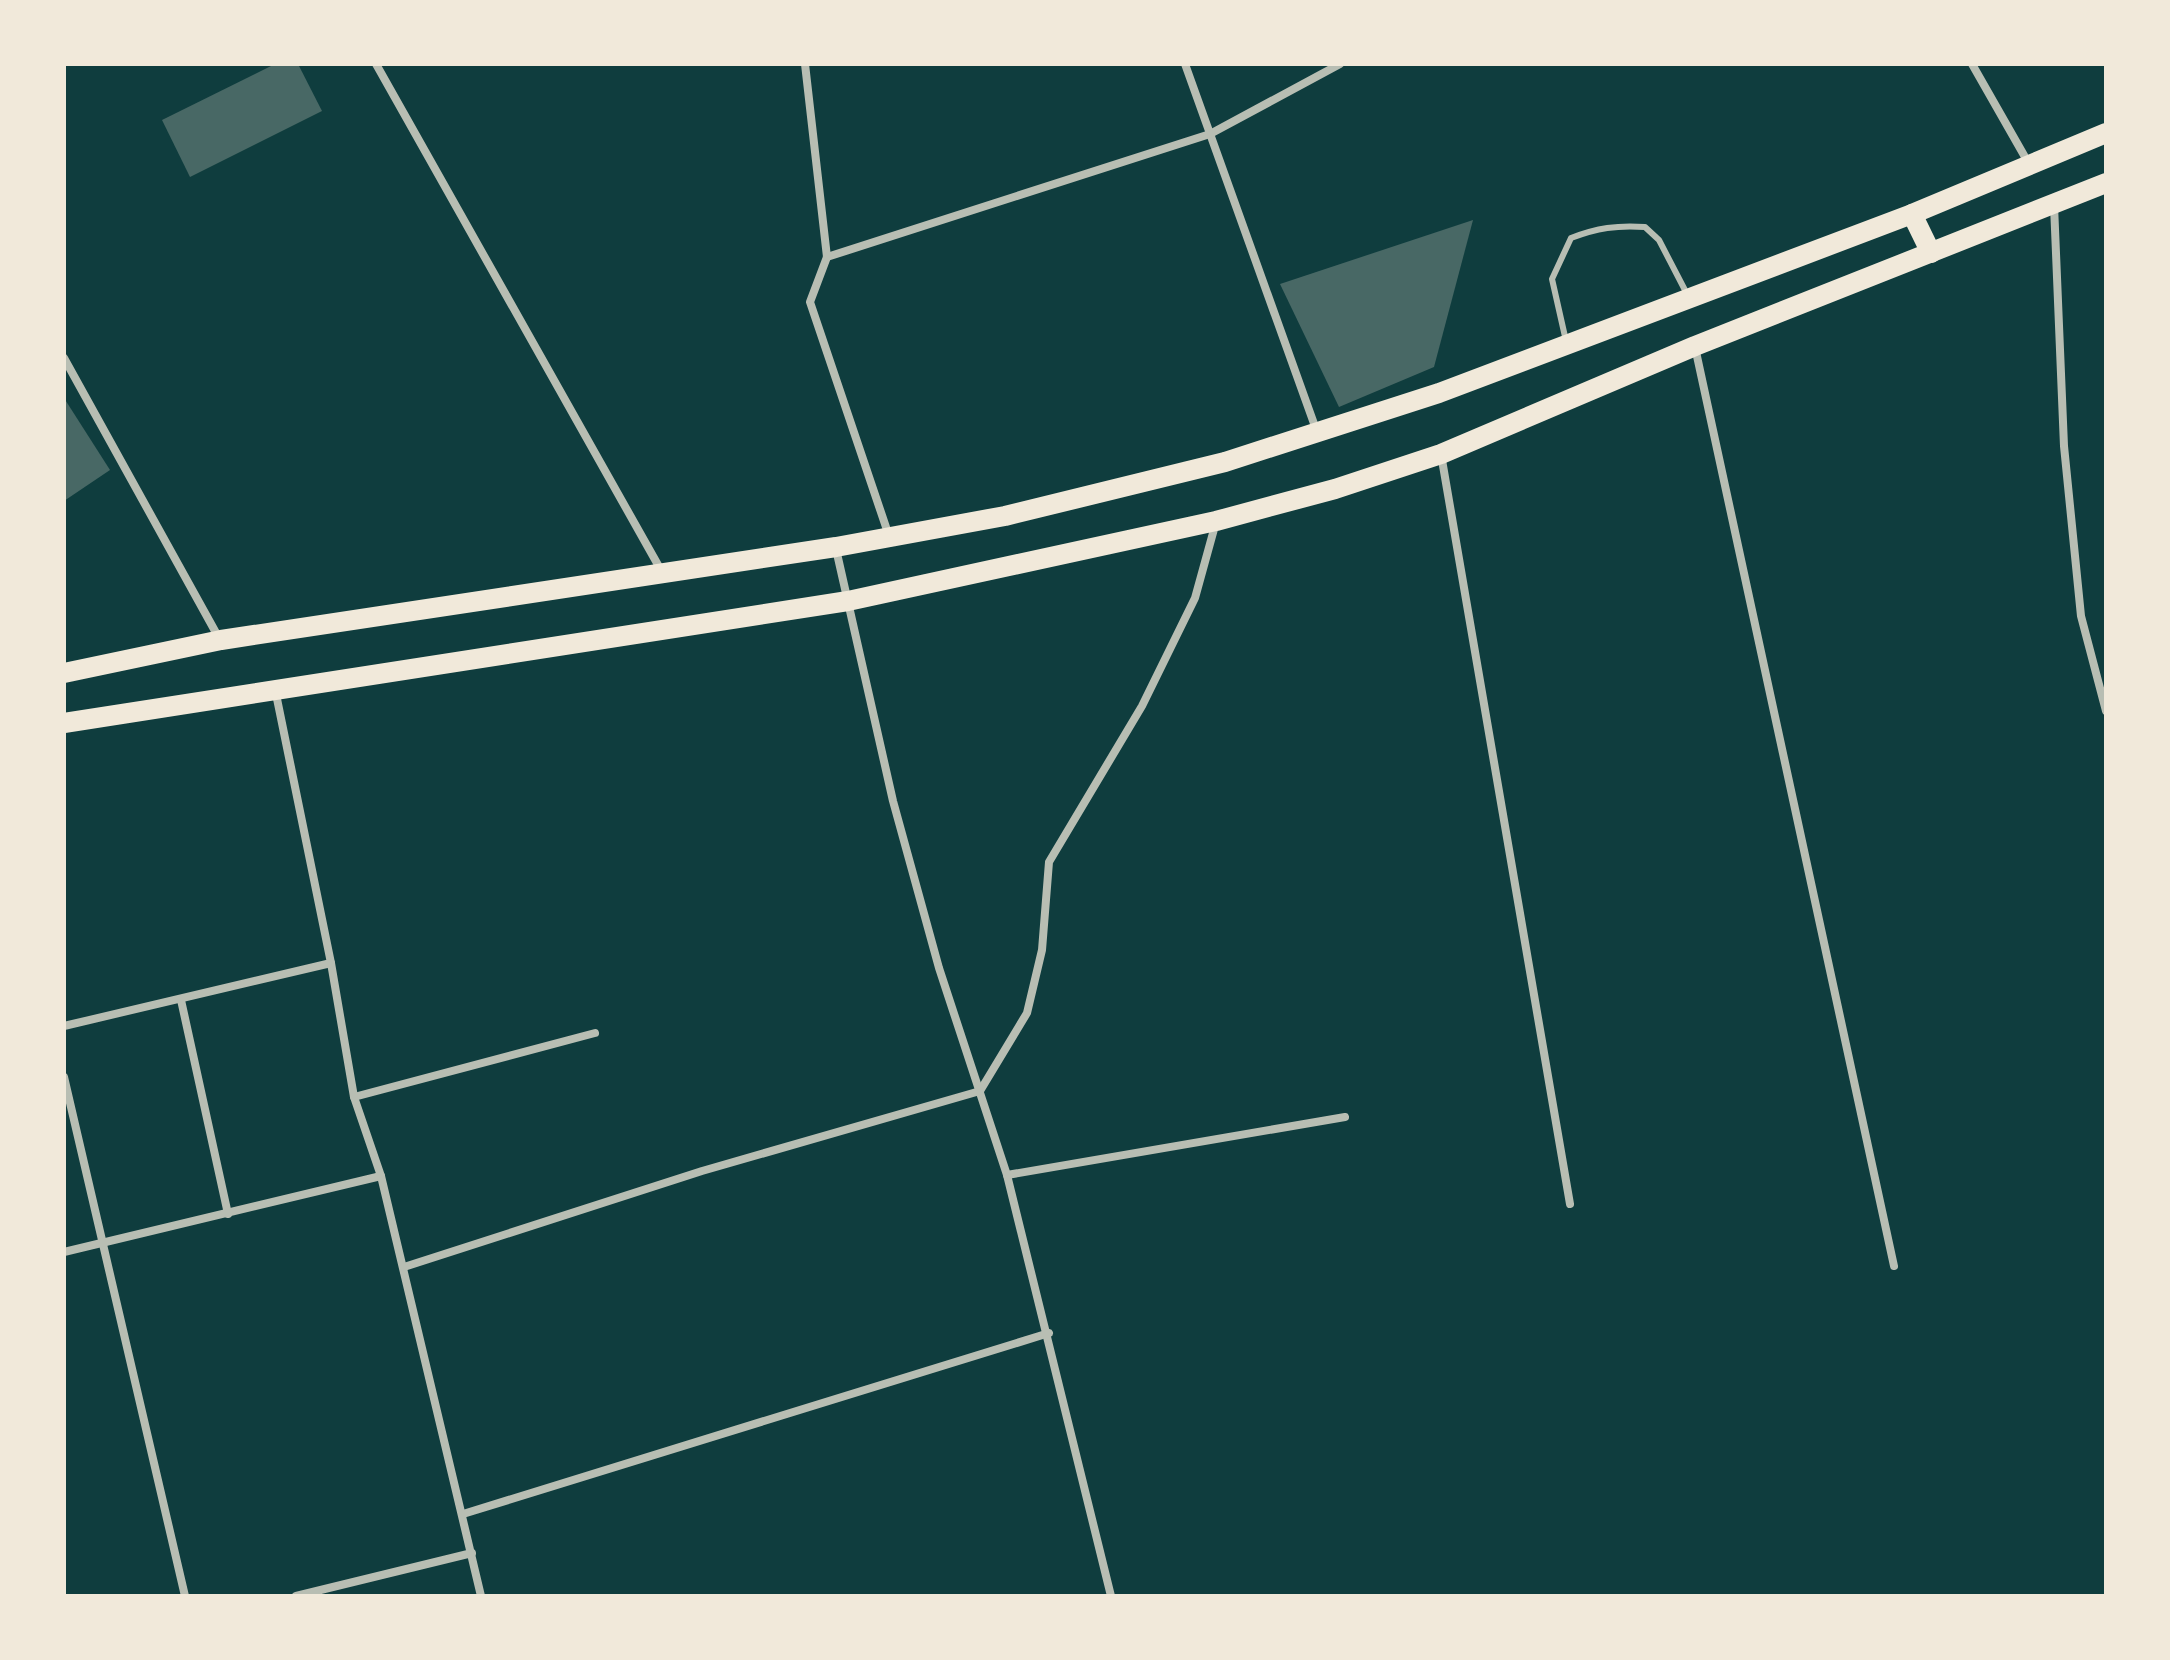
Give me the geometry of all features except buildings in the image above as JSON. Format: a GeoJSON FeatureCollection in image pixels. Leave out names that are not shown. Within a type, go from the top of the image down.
{"type":"FeatureCollection","features":[{"type":"Feature","properties":{"kind":"main road"},"geometry":{"type":"LineString","coordinates":[[64,673],[221,640],[836,547],[1105,493],[1225,462],[1439,393],[1912,214],[2106,133]]}},
{"type":"Feature","properties":{"kind":"main road"},"geometry":{"type":"LineString","coordinates":[[64,723],[848,601],[1216,521],[1335,489],[1441,454],[1695,346],[2106,183]]}},
{"type":"Feature","properties":{"kind":"main road"},"geometry":{"type":"LineString","coordinates":[[1912,214],[1931,253]]}},
{"type":"Feature","properties":{"kind":"street"},"geometry":{"type":"LineString","coordinates":[[376,64],[662,572]]}},
{"type":"Feature","properties":{"kind":"street"},"geometry":{"type":"LineString","coordinates":[[805,64],[827,257],[810,302],[889,536]]}},
{"type":"Feature","properties":{"kind":"street"},"geometry":{"type":"LineString","coordinates":[[1185,64],[1317,433]]}},
{"type":"Feature","properties":{"kind":"street"},"geometry":{"type":"LineString","coordinates":[[827,257],[1210,134],[1340,64]]}},
{"type":"Feature","properties":{"kind":"street"},"geometry":{"type":"LineString","coordinates":[[1972,64],[2030,166]]}},
{"type":"Feature","properties":{"kind":"street"},"geometry":{"type":"LineString","coordinates":[[2054,205],[2064,446],[2079,601],[2106,711]]}},
{"type":"Feature","properties":{"kind":"street"},"geometry":{"type":"LineString","coordinates":[[1695,346],[1894,1266]]}},
{"type":"Feature","properties":{"kind":"street"},"geometry":{"type":"LineString","coordinates":[[64,358],[221,640]]}},
{"type":"Feature","properties":{"kind":"street"},"geometry":{"type":"LineString","coordinates":[[1441,454],[1570,1204]]}},
{"type":"Feature","properties":{"kind":"street"},"geometry":{"type":"LineString","coordinates":[[404,1267],[702,1171],[980,1091],[1027,1013],[1042,950],[1049,862],[1142,706],[1195,598],[1216,521]]}},
{"type":"Feature","properties":{"kind":"street"},"geometry":{"type":"LineString","coordinates":[[836,547],[893,801],[939,968],[1007,1175],[1049,1333],[1111,1596]]}},
{"type":"Feature","properties":{"kind":"street"},"geometry":{"type":"LineString","coordinates":[[275,688],[331,963],[354,1097],[381,1176],[481,1596]]}},
{"type":"Feature","properties":{"kind":"street"},"geometry":{"type":"LineString","coordinates":[[64,1026],[331,963]]}},
{"type":"Feature","properties":{"kind":"street"},"geometry":{"type":"LineString","coordinates":[[181,1000],[228,1214]]}},
{"type":"Feature","properties":{"kind":"street"},"geometry":{"type":"LineString","coordinates":[[354,1097],[595,1033]]}},
{"type":"Feature","properties":{"kind":"street"},"geometry":{"type":"LineString","coordinates":[[64,1077],[185,1596]]}},
{"type":"Feature","properties":{"kind":"street"},"geometry":{"type":"LineString","coordinates":[[1007,1175],[1345,1117]]}},
{"type":"Feature","properties":{"kind":"street"},"geometry":{"type":"LineString","coordinates":[[64,1252],[381,1176]]}},
{"type":"Feature","properties":{"kind":"street"},"geometry":{"type":"LineString","coordinates":[[463,1514],[1049,1333]]}},
{"type":"Feature","properties":{"kind":"street"},"geometry":{"type":"LineString","coordinates":[[296,1596],[472,1553]]}},
{"type":"Feature","properties":{"kind":"lane"},"geometry":{"type":"LineString","coordinates":[[1567,344],[1552,279],[1571,238],[1612,225],[1645,227],[1659,240],[1688,298]]}}]}
